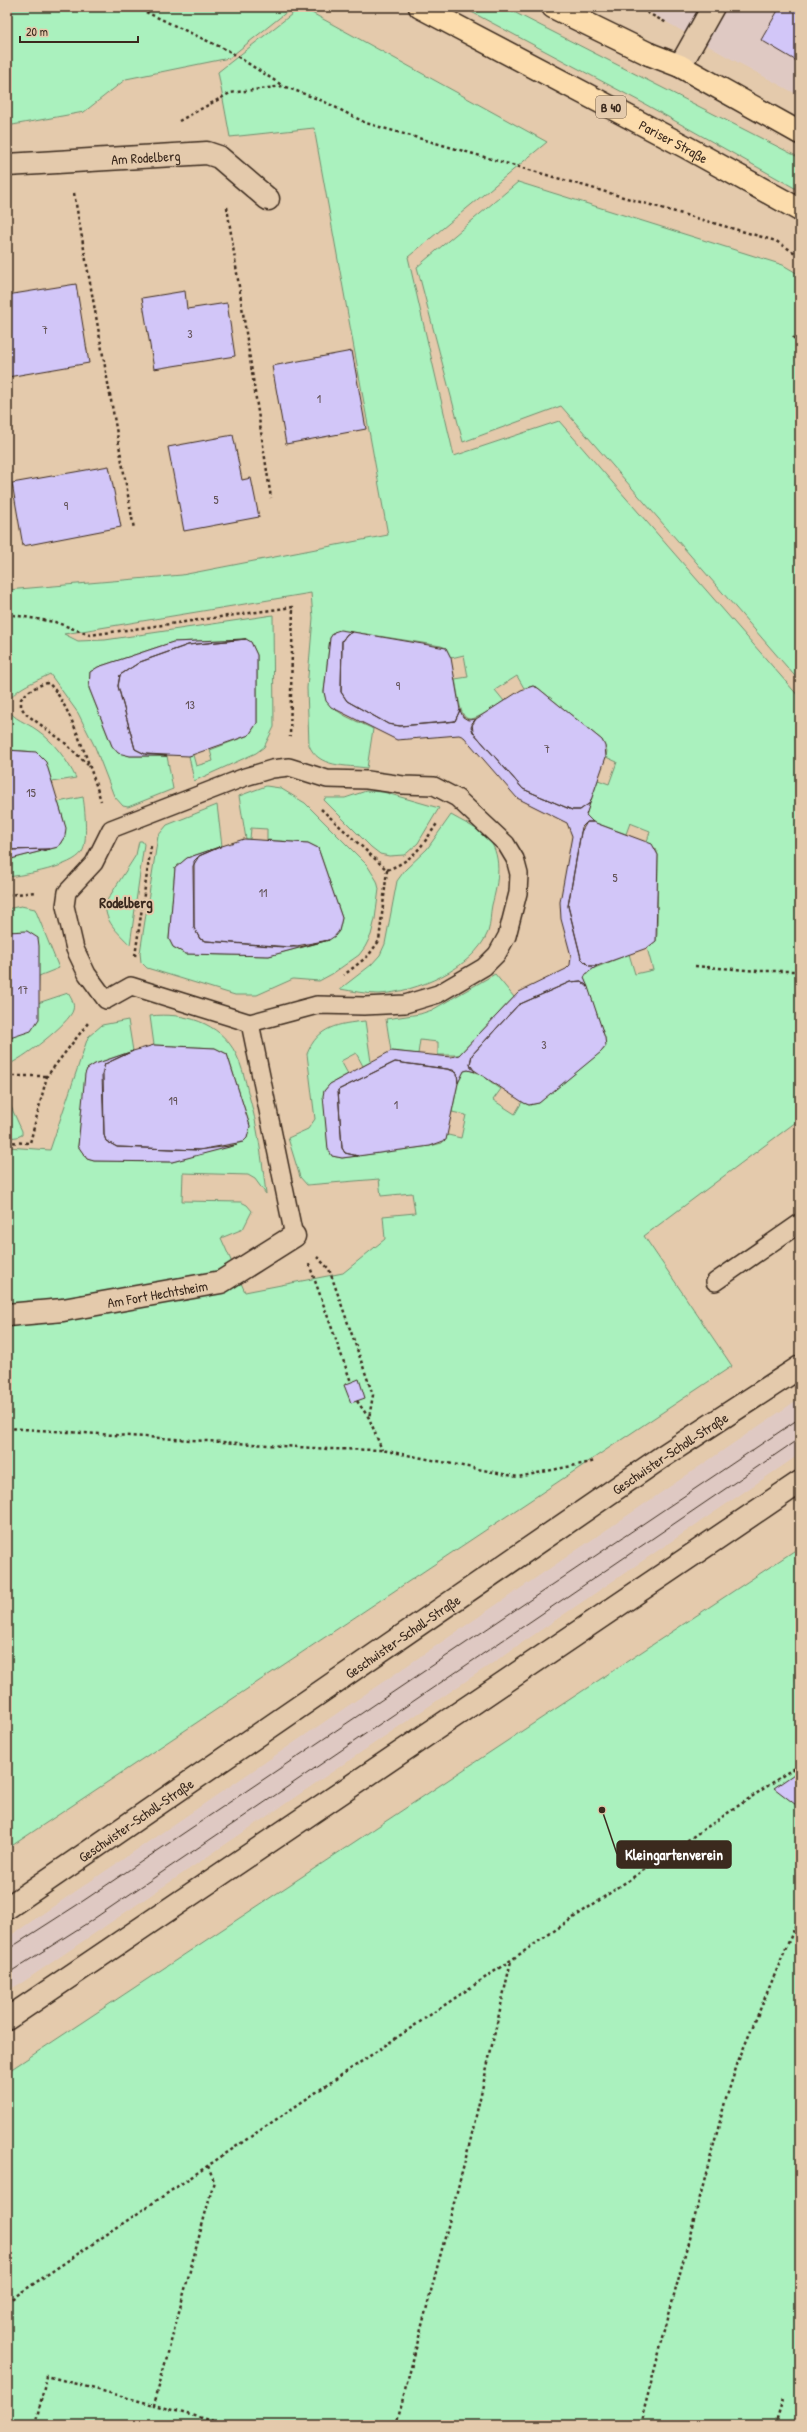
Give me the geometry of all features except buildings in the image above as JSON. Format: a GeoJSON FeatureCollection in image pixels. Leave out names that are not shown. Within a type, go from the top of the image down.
{"type":"FeatureCollection","features":[{"type":"Feature","properties":{"kind":"main road","name":"Pariser Straße"},"geometry":{"type":"LineString","coordinates":[[420,7],[686,146],[800,210]]}},
{"type":"Feature","properties":{"kind":"main road"},"geometry":{"type":"LineString","coordinates":[[553,7],[650,54],[680,66],[800,133]]}},
{"type":"Feature","properties":{"kind":"main road"},"geometry":{"type":"LineString","coordinates":[[680,66],[713,7]]}},
{"type":"Feature","properties":{"kind":"main road","name":"Am Rodelberg"},"geometry":{"type":"LineString","coordinates":[[7,165],[207,154],[219,157]]}},
{"type":"Feature","properties":{"kind":"main road"},"geometry":{"type":"LineString","coordinates":[[219,157],[268,199]]}},
{"type":"Feature","properties":{"kind":"main road","name":"Am Fort Hechtsheim"},"geometry":{"type":"LineString","coordinates":[[7,1314],[64,1310],[222,1282],[294,1236]]}},
{"type":"Feature","properties":{"kind":"main road","name":"Geschwister-Scholl-Straße"},"geometry":{"type":"LineString","coordinates":[[7,1908],[656,1461],[800,1367]]}},
{"type":"Feature","properties":{"kind":"main road"},"geometry":{"type":"LineString","coordinates":[[7,2019],[800,1482]]}},
{"type":"Feature","properties":{"kind":"lane"},"geometry":{"type":"LineString","coordinates":[[289,768],[327,779],[367,780],[403,785],[434,786],[457,798],[506,844],[519,874],[518,893],[507,936],[497,954],[484,966],[464,980],[438,994],[421,1000],[405,1004],[364,1006],[317,1005],[250,1023],[131,986],[106,1000],[87,974],[75,949],[65,906],[66,892],[94,863],[111,829],[245,777],[272,769],[289,768]]}},
{"type":"Feature","properties":{"kind":"lane"},"geometry":{"type":"LineString","coordinates":[[250,1023],[294,1236]]}},
{"type":"Feature","properties":{"kind":"lane"},"geometry":{"type":"LineString","coordinates":[[715,1282],[800,1223]]}},
{"type":"Feature","properties":{"kind":"path"},"geometry":{"type":"LineString","coordinates":[[135,7],[229,51],[283,86],[323,101],[366,123],[776,241],[800,256]]}},
{"type":"Feature","properties":{"kind":"path"},"geometry":{"type":"LineString","coordinates":[[636,7],[674,27]]}},
{"type":"Feature","properties":{"kind":"path"},"geometry":{"type":"LineString","coordinates":[[176,123],[230,92],[283,86]]}},
{"type":"Feature","properties":{"kind":"path"},"geometry":{"type":"LineString","coordinates":[[219,157],[270,498]]}},
{"type":"Feature","properties":{"kind":"path"},"geometry":{"type":"LineString","coordinates":[[69,161],[134,529]]}},
{"type":"Feature","properties":{"kind":"path"},"geometry":{"type":"LineString","coordinates":[[793,337],[800,345]]}},
{"type":"Feature","properties":{"kind":"path"},"geometry":{"type":"LineString","coordinates":[[7,614],[55,622],[90,635],[293,607],[289,768]]}},
{"type":"Feature","properties":{"kind":"path"},"geometry":{"type":"LineString","coordinates":[[88,765],[64,742],[26,714],[21,707],[21,699],[26,693],[41,684],[48,683],[55,689],[88,765],[111,829]]}},
{"type":"Feature","properties":{"kind":"path"},"geometry":{"type":"LineString","coordinates":[[387,870],[410,860],[418,851],[444,812],[457,798]]}},
{"type":"Feature","properties":{"kind":"path"},"geometry":{"type":"LineString","coordinates":[[319,807],[387,870]]}},
{"type":"Feature","properties":{"kind":"path"},"geometry":{"type":"LineString","coordinates":[[131,986],[156,812]]}},
{"type":"Feature","properties":{"kind":"path"},"geometry":{"type":"LineString","coordinates":[[317,1005],[332,984],[375,949],[381,932],[387,870]]}},
{"type":"Feature","properties":{"kind":"path"},"geometry":{"type":"LineString","coordinates":[[695,966],[758,971],[800,971]]}},
{"type":"Feature","properties":{"kind":"path"},"geometry":{"type":"LineString","coordinates":[[7,1142],[30,1143],[47,1076],[106,1000]]}},
{"type":"Feature","properties":{"kind":"path"},"geometry":{"type":"LineString","coordinates":[[7,1076],[47,1076]]}},
{"type":"Feature","properties":{"kind":"path"},"geometry":{"type":"LineString","coordinates":[[329,1268],[373,1396],[369,1418]]}},
{"type":"Feature","properties":{"kind":"path"},"geometry":{"type":"LineString","coordinates":[[314,1274],[351,1382]]}},
{"type":"Feature","properties":{"kind":"path"},"geometry":{"type":"LineString","coordinates":[[357,1401],[369,1418],[382,1450]]}},
{"type":"Feature","properties":{"kind":"path"},"geometry":{"type":"LineString","coordinates":[[7,1428],[329,1449],[382,1450],[518,1477],[599,1461]]}},
{"type":"Feature","properties":{"kind":"path"},"geometry":{"type":"LineString","coordinates":[[7,2302],[800,1764]]}},
{"type":"Feature","properties":{"kind":"path"},"geometry":{"type":"LineString","coordinates":[[640,2425],[725,2102],[740,2059],[800,1915]]}},
{"type":"Feature","properties":{"kind":"path"},"geometry":{"type":"LineString","coordinates":[[396,2425],[471,2138],[511,1960]]}},
{"type":"Feature","properties":{"kind":"path"},"geometry":{"type":"LineString","coordinates":[[154,2405],[214,2181],[208,2166]]}},
{"type":"Feature","properties":{"kind":"path"},"geometry":{"type":"LineString","coordinates":[[36,2425],[48,2376],[227,2425]]}},
{"type":"Feature","properties":{"kind":"path"},"geometry":{"type":"LineString","coordinates":[[775,2425],[783,2399]]}},
{"type":"Feature","properties":{"kind":"shaded area"},"geometry":{"type":"Polygon","coordinates":[[[640,7],[800,7],[800,96],[726,56],[640,7]]]}},
{"type":"Feature","properties":{"kind":"shaded area"},"geometry":{"type":"Polygon","coordinates":[[[800,1398],[800,1454],[23,1982],[7,1991],[7,1938],[800,1398]]]}},
{"type":"Feature","properties":{"kind":"green space"},"geometry":{"type":"Polygon","coordinates":[[[7,7],[293,7],[229,58],[126,79],[84,112],[7,126],[7,7]]]}},
{"type":"Feature","properties":{"kind":"green space"},"geometry":{"type":"Polygon","coordinates":[[[301,7],[547,142],[408,257],[454,456],[559,421],[800,698],[800,1119],[644,1236],[732,1366],[7,1849],[7,1147],[50,1150],[88,1037],[102,1025],[128,1020],[133,1051],[95,1064],[87,1069],[78,1146],[87,1159],[94,1161],[172,1162],[243,1142],[247,1138],[250,1126],[227,1054],[215,1048],[154,1045],[150,1016],[175,1016],[199,1022],[220,1034],[229,1043],[240,1063],[257,1130],[266,1194],[255,1179],[248,1175],[183,1173],[182,1201],[241,1202],[247,1205],[252,1211],[243,1229],[221,1238],[245,1292],[343,1273],[385,1239],[383,1216],[415,1213],[412,1193],[381,1196],[379,1179],[307,1185],[300,1177],[288,1138],[308,1129],[315,1119],[307,1054],[317,1037],[330,1028],[338,1025],[365,1021],[371,1062],[363,1066],[356,1053],[341,1061],[348,1074],[330,1084],[324,1091],[328,1149],[332,1156],[342,1158],[430,1146],[442,1143],[448,1135],[461,1138],[466,1115],[452,1112],[458,1083],[464,1071],[468,1070],[478,1073],[501,1089],[493,1100],[515,1114],[522,1102],[529,1105],[539,1103],[604,1049],[605,1038],[584,978],[590,970],[629,954],[635,974],[653,970],[647,948],[656,941],[657,934],[658,855],[656,849],[647,842],[650,831],[630,823],[626,834],[593,822],[586,815],[598,780],[609,784],[617,762],[606,757],[607,751],[602,740],[538,688],[533,686],[524,688],[517,676],[495,690],[504,701],[480,716],[472,719],[467,718],[463,714],[460,706],[455,679],[468,677],[464,655],[451,658],[446,648],[441,646],[353,632],[334,632],[330,638],[324,692],[326,699],[336,710],[343,715],[373,729],[367,768],[326,762],[313,752],[309,745],[307,688],[313,618],[311,593],[64,634],[78,641],[105,640],[273,615],[274,727],[264,747],[256,753],[194,781],[189,756],[193,755],[196,766],[213,761],[210,750],[249,735],[257,723],[257,655],[251,642],[246,639],[173,642],[98,667],[90,672],[89,688],[112,746],[130,756],[167,756],[173,789],[128,807],[123,806],[114,796],[95,747],[78,713],[50,674],[18,691],[13,695],[7,707],[7,590],[182,575],[388,535],[314,128],[230,137],[218,72],[301,7]]]}},
{"type":"Feature","properties":{"kind":"green space"},"geometry":{"type":"Polygon","coordinates":[[[462,7],[504,7],[800,158],[800,191],[643,103],[462,7]]]}},
{"type":"Feature","properties":{"kind":"green space"},"geometry":{"type":"Polygon","coordinates":[[[518,182],[783,265],[800,275],[800,682],[561,406],[463,442],[417,267],[518,182]]]}},
{"type":"Feature","properties":{"kind":"green space"},"geometry":{"type":"Polygon","coordinates":[[[7,708],[13,715],[37,730],[49,740],[69,765],[76,778],[52,782],[45,763],[38,754],[27,751],[7,750],[7,708]]]}},
{"type":"Feature","properties":{"kind":"green space"},"geometry":{"type":"Polygon","coordinates":[[[266,786],[280,788],[305,803],[367,865],[377,881],[379,889],[375,919],[371,935],[365,947],[359,955],[332,974],[319,981],[293,979],[257,995],[235,995],[147,968],[141,962],[140,953],[158,836],[167,825],[217,805],[222,846],[187,858],[175,868],[169,939],[173,947],[186,954],[269,956],[329,940],[339,931],[342,918],[318,848],[308,843],[267,840],[267,829],[251,828],[250,839],[246,839],[239,796],[266,786]]]}},
{"type":"Feature","properties":{"kind":"green space"},"geometry":{"type":"Polygon","coordinates":[[[366,791],[383,792],[439,808],[418,843],[407,853],[404,855],[389,856],[380,854],[371,847],[324,800],[325,798],[345,798],[366,791]]]}},
{"type":"Feature","properties":{"kind":"green space"},"geometry":{"type":"Polygon","coordinates":[[[83,797],[85,841],[82,852],[69,862],[59,866],[7,877],[7,860],[58,847],[62,841],[65,830],[58,802],[83,797]]]}},
{"type":"Feature","properties":{"kind":"green space"},"geometry":{"type":"Polygon","coordinates":[[[451,815],[485,835],[495,850],[498,868],[496,887],[491,908],[490,926],[481,945],[470,957],[457,967],[442,976],[410,989],[379,994],[340,989],[371,965],[380,955],[385,944],[397,881],[405,870],[427,849],[451,815]]]}},
{"type":"Feature","properties":{"kind":"green space"},"geometry":{"type":"Polygon","coordinates":[[[139,841],[142,841],[144,844],[130,945],[116,931],[109,921],[106,902],[136,855],[139,841]]]}},
{"type":"Feature","properties":{"kind":"green space"},"geometry":{"type":"Polygon","coordinates":[[[21,906],[35,909],[59,968],[39,976],[38,1003],[68,993],[72,1001],[73,1010],[63,1024],[44,1041],[22,1057],[7,1065],[7,909],[21,906]]]}},
{"type":"Feature","properties":{"kind":"green space"},"geometry":{"type":"Polygon","coordinates":[[[495,974],[514,997],[459,1055],[438,1055],[438,1042],[420,1040],[418,1054],[391,1051],[386,1019],[420,1014],[432,1010],[495,974]]]}},
{"type":"Feature","properties":{"kind":"green space"},"geometry":{"type":"Polygon","coordinates":[[[7,1098],[22,1131],[22,1135],[17,1137],[7,1138],[7,1098]]]}},
{"type":"Feature","properties":{"kind":"green space"},"geometry":{"type":"Polygon","coordinates":[[[800,1547],[800,2425],[7,2425],[7,2072],[800,1547]]]}},
{"type":"Feature","properties":{"kind":"tram line"},"geometry":{"type":"LineString","coordinates":[[7,1950],[77,1905],[800,1418]]}},
{"type":"Feature","properties":{"kind":"tram line"},"geometry":{"type":"LineString","coordinates":[[7,1974],[89,1922],[800,1438]]}},
{"type":"Feature","properties":{"kind":"place","name":"Kleingartenverein"},"geometry":{"type":"Point","coordinates":[602,1810]}},
{"type":"Feature","properties":{"kind":"district","name":"Rodelberg"},"geometry":{"type":"Point","coordinates":[126,902]}}]}
